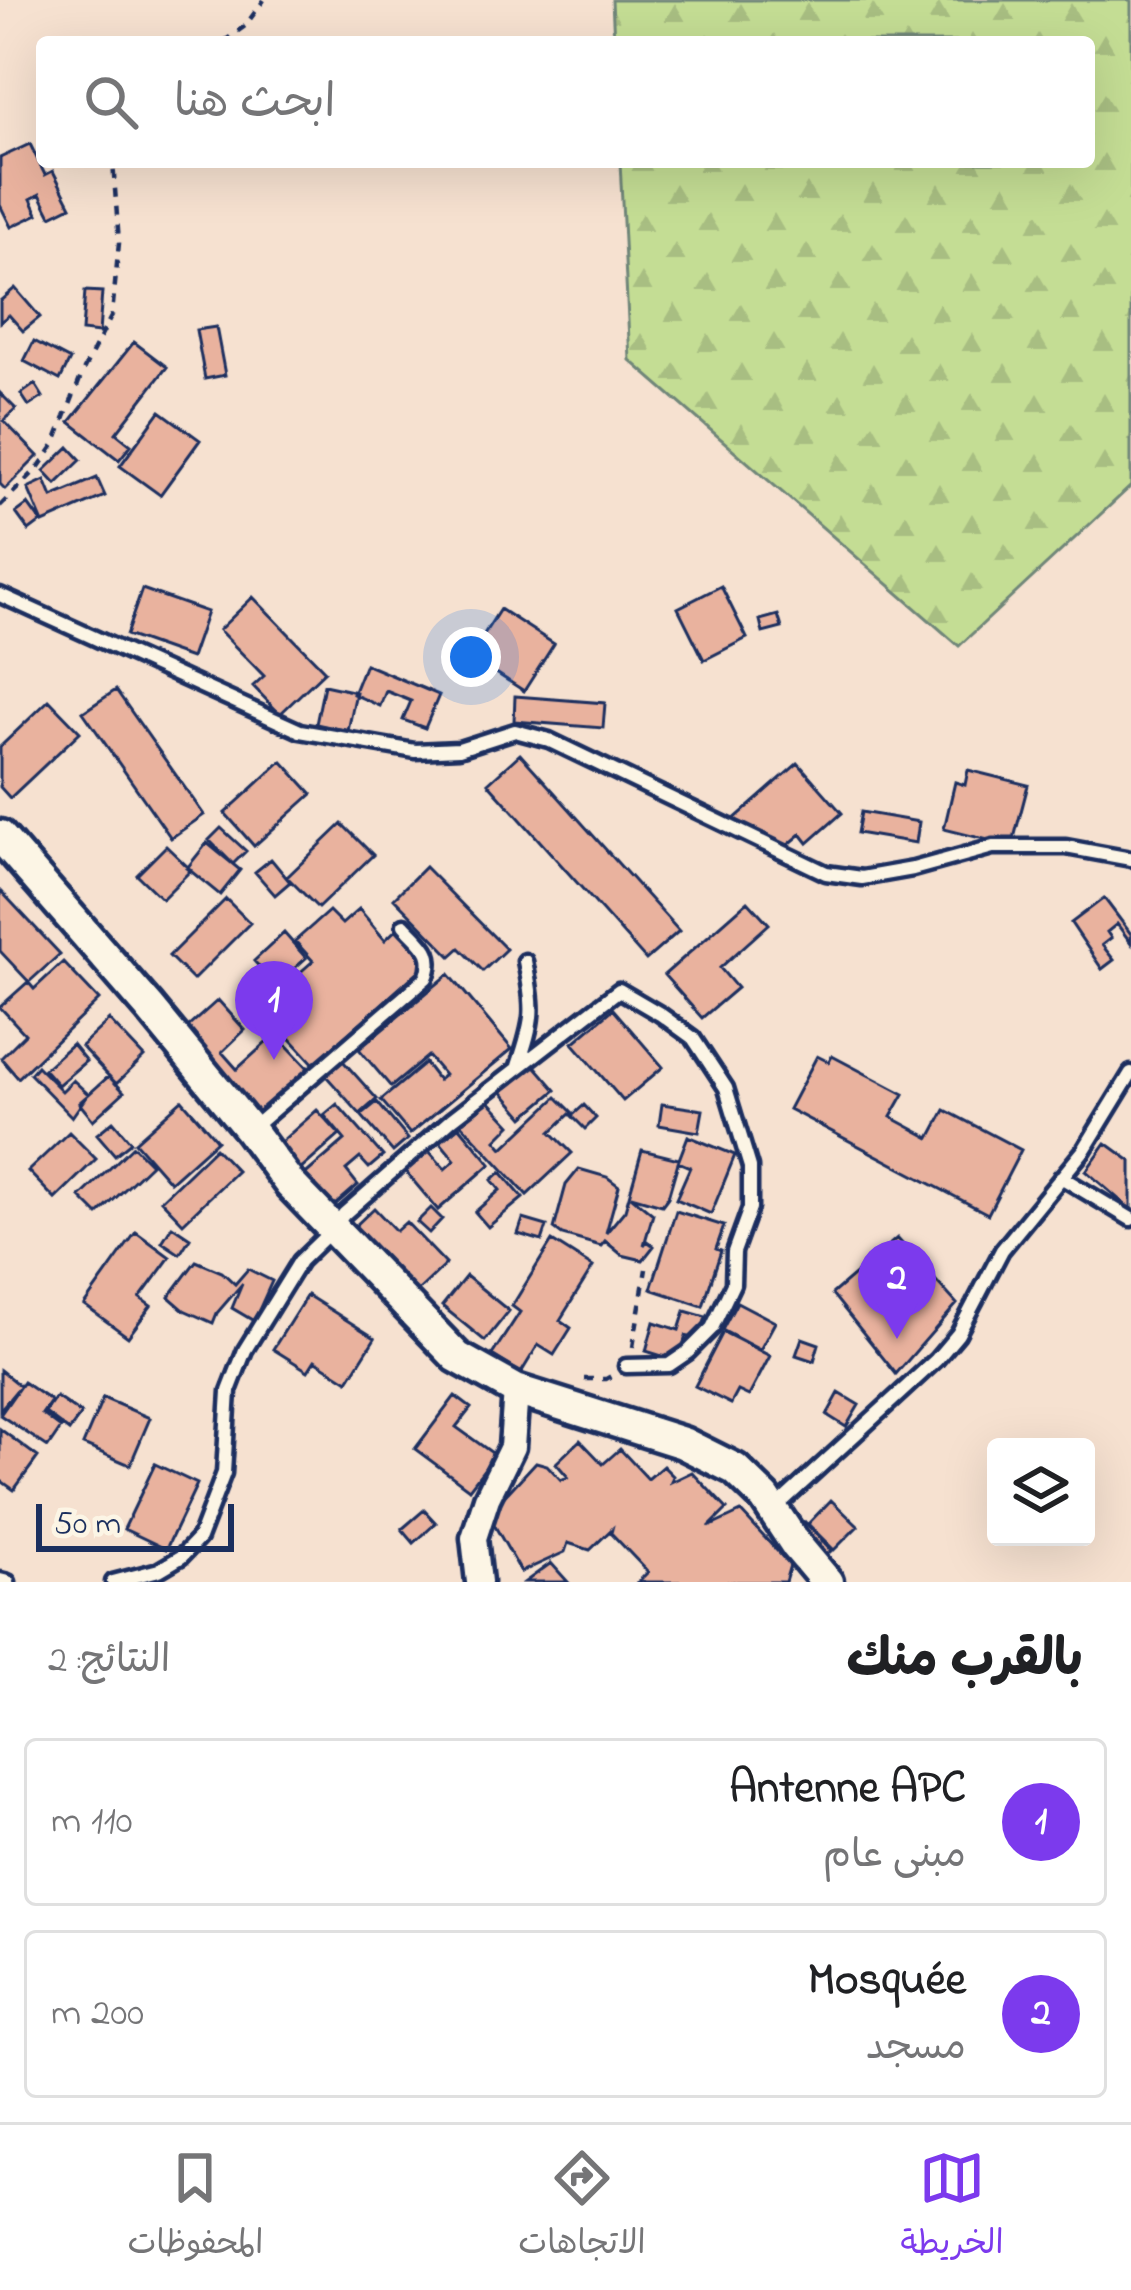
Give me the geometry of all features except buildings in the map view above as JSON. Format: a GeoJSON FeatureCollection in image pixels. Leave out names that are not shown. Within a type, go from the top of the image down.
{"type":"FeatureCollection","features":[{"type":"Feature","properties":{"kind":"street"},"geometry":{"type":"LineString","coordinates":[[0,836],[149,1007],[290,1184],[457,1357],[516,1390],[682,1442],[736,1469],[765,1498],[827,1582]]}},
{"type":"Feature","properties":{"kind":"street"},"geometry":{"type":"LineString","coordinates":[[479,1582],[474,1538],[512,1447],[516,1390]]}},
{"type":"Feature","properties":{"kind":"lane"},"geometry":{"type":"LineString","coordinates":[[0,595],[300,731],[415,752],[460,749],[515,731],[549,740],[826,873],[862,878],[993,847],[1066,847],[1131,860]]}},
{"type":"Feature","properties":{"kind":"lane"},"geometry":{"type":"LineString","coordinates":[[250,1130],[426,978],[430,954],[404,925]]}},
{"type":"Feature","properties":{"kind":"lane"},"geometry":{"type":"LineString","coordinates":[[518,1067],[531,1028],[533,1001],[525,961]]}},
{"type":"Feature","properties":{"kind":"lane"},"geometry":{"type":"LineString","coordinates":[[113,1582],[159,1570],[199,1538],[224,1473],[230,1391],[245,1350],[300,1261],[344,1214],[452,1118],[619,990],[693,1038],[726,1088],[751,1166],[750,1208],[734,1252],[733,1284],[712,1328],[669,1365],[626,1366]]}},
{"type":"Feature","properties":{"kind":"lane"},"geometry":{"type":"LineString","coordinates":[[773,1510],[936,1360],[958,1334],[1002,1250],[1084,1150],[1131,1073]]}},
{"type":"Feature","properties":{"kind":"lane"},"geometry":{"type":"LineString","coordinates":[[1061,1177],[1131,1219]]}},
{"type":"Feature","properties":{"kind":"path"},"geometry":{"type":"LineString","coordinates":[[231,36],[264,0]]}},
{"type":"Feature","properties":{"kind":"path"},"geometry":{"type":"LineString","coordinates":[[0,506],[54,445],[112,315],[119,243],[113,168]]}},
{"type":"Feature","properties":{"kind":"path"},"geometry":{"type":"LineString","coordinates":[[585,1379],[606,1379],[626,1366],[636,1339],[646,1269]]}},
{"type":"Feature","properties":{"kind":"green space"},"geometry":{"type":"Polygon","coordinates":[[[612,0],[1131,0],[1131,486],[959,646],[630,360],[620,168],[1095,168],[1095,36],[614,36],[612,0]]]}},
{"type":"Feature","properties":{"kind":"place","name":"Antenne APC"},"geometry":{"type":"Point","coordinates":[274,1060]}},
{"type":"Feature","properties":{"kind":"place","name":"Mosquée"},"geometry":{"type":"Point","coordinates":[897,1339]}}]}
